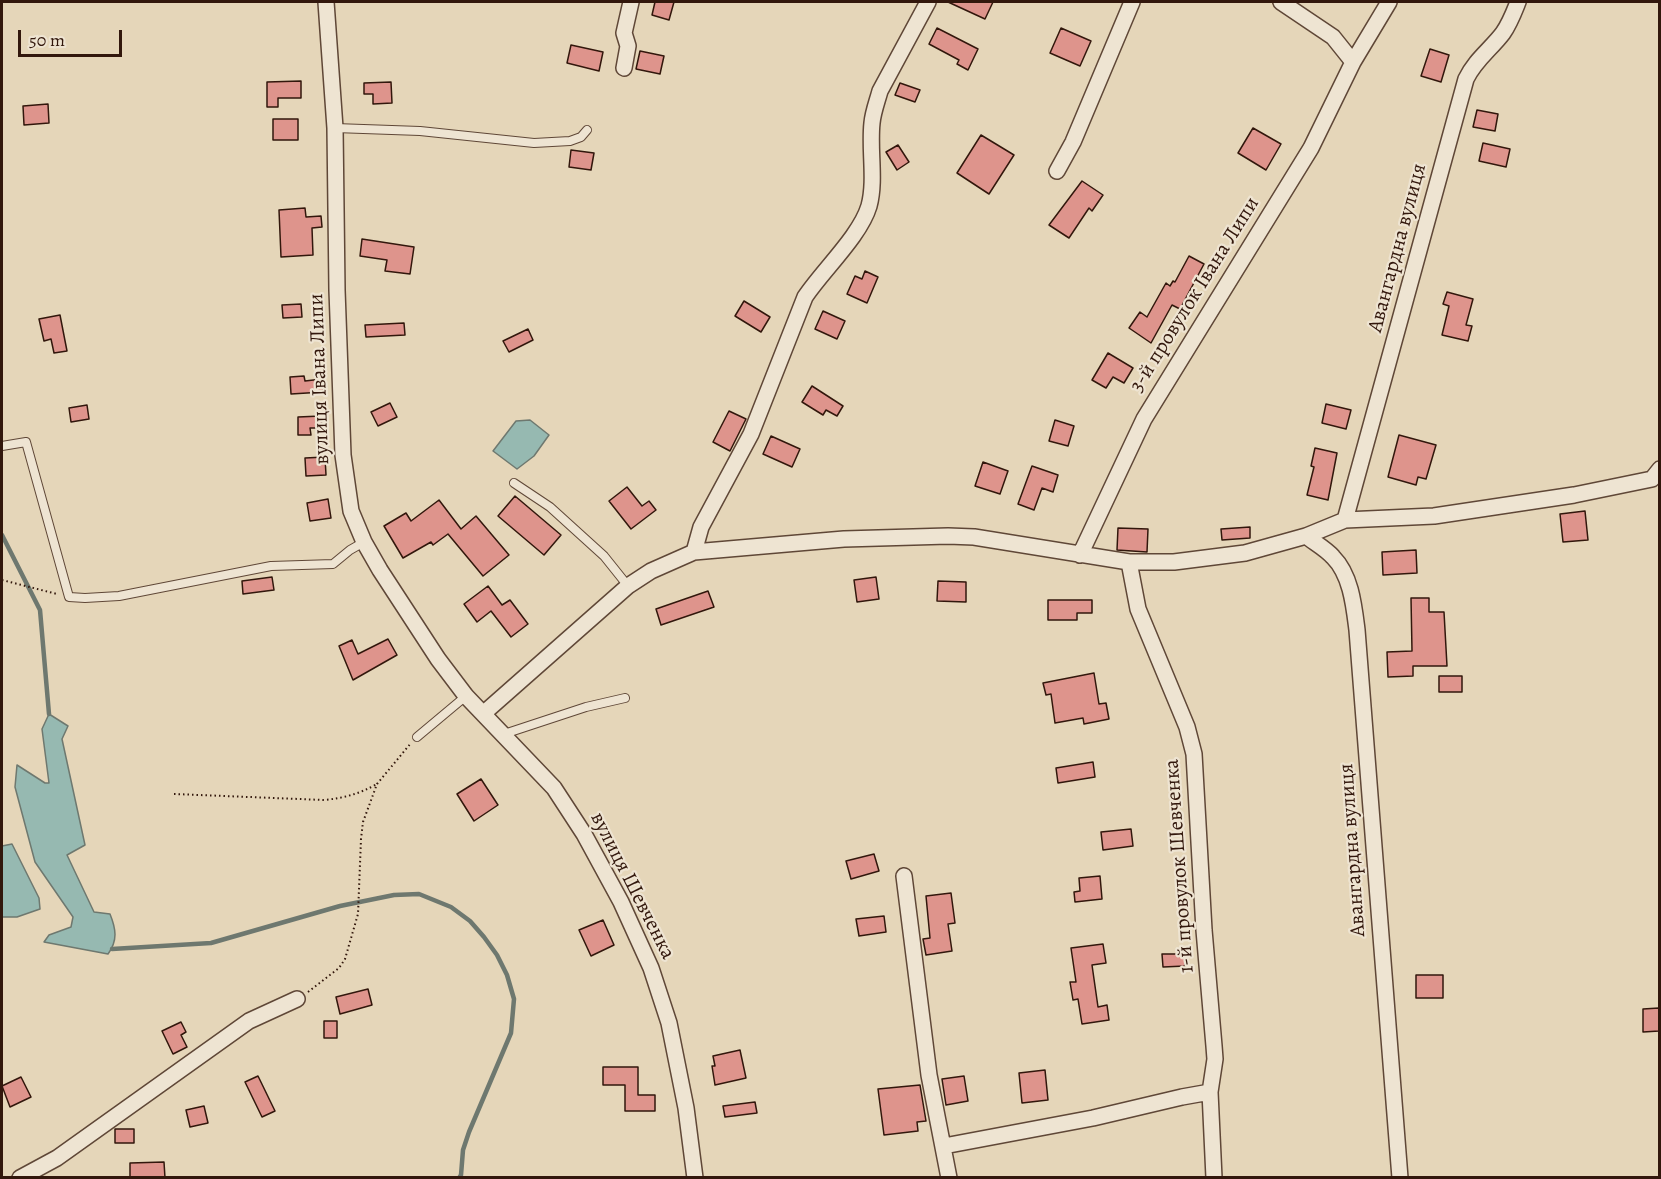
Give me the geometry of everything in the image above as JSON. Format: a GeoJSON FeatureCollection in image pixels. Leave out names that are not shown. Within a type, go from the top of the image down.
{"type":"FeatureCollection","features":[{"type":"Feature","properties":{"kind":"street","name":"вулиця Івана Липи"},"geometry":{"type":"LineString","coordinates":[[326,2],[335,128],[343,455],[351,511],[364,542],[418,630],[466,696],[483,713]]}},
{"type":"Feature","properties":{"kind":"street"},"geometry":{"type":"LineString","coordinates":[[624,68],[628,46],[624,33],[631,2]]}},
{"type":"Feature","properties":{"kind":"street"},"geometry":{"type":"LineString","coordinates":[[694,552],[701,526],[751,434],[805,297],[850,239],[868,208],[871,195],[872,123],[875,107],[880,92],[927,2]]}},
{"type":"Feature","properties":{"kind":"street"},"geometry":{"type":"LineString","coordinates":[[1057,171],[1073,142],[1132,2]]}},
{"type":"Feature","properties":{"kind":"street"},"geometry":{"type":"LineString","coordinates":[[1281,2],[1333,36],[1353,62]]}},
{"type":"Feature","properties":{"kind":"street","name":"3-й провулок Івана Липи"},"geometry":{"type":"LineString","coordinates":[[1080,555],[1144,419],[1311,148],[1353,62],[1389,2]]}},
{"type":"Feature","properties":{"kind":"street","name":"Авангардна вулиця"},"geometry":{"type":"LineString","coordinates":[[1345,520],[1466,79],[1472,67],[1502,33],[1518,2]]}},
{"type":"Feature","properties":{"kind":"street"},"geometry":{"type":"LineString","coordinates":[[483,713],[628,586],[651,571],[694,552],[844,539],[948,536],[974,537],[1129,562],[1174,562],[1245,553],[1306,537],[1345,520],[1434,516],[1574,495],[1657,478]]}},
{"type":"Feature","properties":{"kind":"street","name":"Авангардна вулиця"},"geometry":{"type":"LineString","coordinates":[[1306,537],[1332,555],[1341,566],[1350,593],[1357,630],[1400,1178]]}},
{"type":"Feature","properties":{"kind":"street","name":"1-й провулок Шевченка"},"geometry":{"type":"LineString","coordinates":[[1129,562],[1138,609],[1187,727],[1194,754],[1204,930],[1215,1059],[1210,1092],[1214,1178]]}},
{"type":"Feature","properties":{"kind":"street","name":"вулиця Шевченка"},"geometry":{"type":"LineString","coordinates":[[483,713],[554,788],[568,808],[641,943],[661,994],[669,1023],[686,1108],[695,1178]]}},
{"type":"Feature","properties":{"kind":"street"},"geometry":{"type":"LineString","coordinates":[[904,876],[929,1075],[949,1178]]}},
{"type":"Feature","properties":{"kind":"street"},"geometry":{"type":"LineString","coordinates":[[20,1178],[57,1158],[249,1021],[297,999]]}},
{"type":"Feature","properties":{"kind":"street"},"geometry":{"type":"LineString","coordinates":[[944,1146],[1093,1118],[1182,1096],[1210,1092]]}},
{"type":"Feature","properties":{"kind":"lane"},"geometry":{"type":"LineString","coordinates":[[335,128],[420,131],[534,143],[570,141],[581,137],[587,130]]}},
{"type":"Feature","properties":{"kind":"lane"},"geometry":{"type":"LineString","coordinates":[[2,446],[26,441],[69,597],[119,596],[271,566],[290,564],[325,566],[333,564],[364,542]]}},
{"type":"Feature","properties":{"kind":"lane"},"geometry":{"type":"LineString","coordinates":[[514,483],[558,514],[604,556],[628,586]]}},
{"type":"Feature","properties":{"kind":"lane"},"geometry":{"type":"LineString","coordinates":[[417,736],[466,696]]}},
{"type":"Feature","properties":{"kind":"lane"},"geometry":{"type":"LineString","coordinates":[[504,734],[586,707],[625,698]]}},
{"type":"Feature","properties":{"kind":"path"},"geometry":{"type":"LineString","coordinates":[[2,580],[45,591]]}},
{"type":"Feature","properties":{"kind":"path"},"geometry":{"type":"LineString","coordinates":[[297,999],[339,968],[345,959],[358,914],[363,822],[377,784],[417,736]]}},
{"type":"Feature","properties":{"kind":"path"},"geometry":{"type":"LineString","coordinates":[[174,794],[324,800],[360,794],[377,784]]}},
{"type":"Feature","properties":{"kind":"water"},"geometry":{"type":"Polygon","coordinates":[[[530,420],[549,435],[534,456],[517,469],[493,451],[516,421],[530,420]]]}},
{"type":"Feature","properties":{"kind":"water"},"geometry":{"type":"Polygon","coordinates":[[[49,714],[68,726],[62,739],[85,845],[67,855],[94,912],[110,914],[115,934],[108,954],[44,942],[49,935],[71,927],[73,917],[35,862],[15,787],[17,765],[45,783],[49,783],[42,729],[49,714]]]}},
{"type":"Feature","properties":{"kind":"water"},"geometry":{"type":"Polygon","coordinates":[[[12,844],[39,898],[40,909],[17,917],[2,917],[2,846],[12,844]]]}},
{"type":"Feature","properties":{"kind":"building"},"geometry":{"type":"Polygon","coordinates":[[[655,2],[674,2],[669,20],[652,15],[655,2]]]}},
{"type":"Feature","properties":{"kind":"building"},"geometry":{"type":"Polygon","coordinates":[[[948,2],[993,2],[985,19],[948,2]]]}},
{"type":"Feature","properties":{"kind":"building"},"geometry":{"type":"Polygon","coordinates":[[[937,28],[978,49],[968,70],[957,64],[959,60],[929,44],[937,28]]]}},
{"type":"Feature","properties":{"kind":"building"},"geometry":{"type":"Polygon","coordinates":[[[1061,28],[1091,41],[1080,66],[1050,53],[1061,28]]]}},
{"type":"Feature","properties":{"kind":"building"},"geometry":{"type":"Polygon","coordinates":[[[571,45],[603,52],[599,71],[567,63],[571,45]]]}},
{"type":"Feature","properties":{"kind":"building"},"geometry":{"type":"Polygon","coordinates":[[[1430,49],[1449,55],[1441,82],[1421,76],[1430,49]]]}},
{"type":"Feature","properties":{"kind":"building"},"geometry":{"type":"Polygon","coordinates":[[[640,51],[664,56],[660,74],[636,69],[640,51]]]}},
{"type":"Feature","properties":{"kind":"building"},"geometry":{"type":"Polygon","coordinates":[[[301,81],[301,98],[278,98],[278,107],[267,107],[267,82],[301,81]]]}},
{"type":"Feature","properties":{"kind":"building"},"geometry":{"type":"Polygon","coordinates":[[[391,82],[392,103],[373,104],[373,94],[364,94],[364,83],[391,82]]]}},
{"type":"Feature","properties":{"kind":"building"},"geometry":{"type":"Polygon","coordinates":[[[900,83],[920,90],[915,102],[895,95],[900,83]]]}},
{"type":"Feature","properties":{"kind":"building"},"geometry":{"type":"Polygon","coordinates":[[[48,104],[49,123],[24,125],[23,106],[48,104]]]}},
{"type":"Feature","properties":{"kind":"building"},"geometry":{"type":"Polygon","coordinates":[[[1477,110],[1498,114],[1495,131],[1473,127],[1477,110]]]}},
{"type":"Feature","properties":{"kind":"building"},"geometry":{"type":"Polygon","coordinates":[[[273,119],[298,119],[298,140],[273,140],[273,119]]]}},
{"type":"Feature","properties":{"kind":"building"},"geometry":{"type":"Polygon","coordinates":[[[1253,128],[1281,144],[1266,170],[1238,153],[1253,128]]]}},
{"type":"Feature","properties":{"kind":"building"},"geometry":{"type":"Polygon","coordinates":[[[981,135],[1014,155],[989,194],[957,173],[981,135]]]}},
{"type":"Feature","properties":{"kind":"building"},"geometry":{"type":"Polygon","coordinates":[[[1483,143],[1510,149],[1506,167],[1479,161],[1483,143]]]}},
{"type":"Feature","properties":{"kind":"building"},"geometry":{"type":"Polygon","coordinates":[[[898,145],[909,162],[897,170],[886,152],[898,145]]]}},
{"type":"Feature","properties":{"kind":"building"},"geometry":{"type":"Polygon","coordinates":[[[571,150],[594,153],[591,170],[569,167],[571,150]]]}},
{"type":"Feature","properties":{"kind":"building"},"geometry":{"type":"Polygon","coordinates":[[[1082,181],[1103,195],[1092,211],[1089,208],[1069,238],[1049,225],[1082,181]]]}},
{"type":"Feature","properties":{"kind":"building"},"geometry":{"type":"Polygon","coordinates":[[[305,208],[306,217],[321,216],[322,227],[312,228],[313,255],[281,257],[279,210],[305,208]]]}},
{"type":"Feature","properties":{"kind":"building"},"geometry":{"type":"Polygon","coordinates":[[[362,239],[414,247],[410,274],[385,271],[387,260],[360,256],[362,239]]]}},
{"type":"Feature","properties":{"kind":"building"},"geometry":{"type":"Polygon","coordinates":[[[1189,256],[1204,264],[1180,309],[1172,305],[1151,343],[1129,328],[1140,312],[1147,317],[1166,283],[1170,286],[1173,281],[1175,282],[1189,256]]]}},
{"type":"Feature","properties":{"kind":"building"},"geometry":{"type":"Polygon","coordinates":[[[865,271],[878,277],[867,303],[847,294],[855,276],[862,279],[865,271]]]}},
{"type":"Feature","properties":{"kind":"building"},"geometry":{"type":"Polygon","coordinates":[[[1447,292],[1473,299],[1466,325],[1472,326],[1468,341],[1442,335],[1449,306],[1443,304],[1447,292]]]}},
{"type":"Feature","properties":{"kind":"building"},"geometry":{"type":"Polygon","coordinates":[[[744,301],[770,317],[761,332],[735,316],[744,301]]]}},
{"type":"Feature","properties":{"kind":"building"},"geometry":{"type":"Polygon","coordinates":[[[301,304],[302,317],[283,318],[282,305],[301,304]]]}},
{"type":"Feature","properties":{"kind":"building"},"geometry":{"type":"Polygon","coordinates":[[[823,311],[845,321],[837,339],[815,329],[823,311]]]}},
{"type":"Feature","properties":{"kind":"building"},"geometry":{"type":"Polygon","coordinates":[[[60,315],[67,351],[54,353],[51,339],[44,341],[39,319],[60,315]]]}},
{"type":"Feature","properties":{"kind":"building"},"geometry":{"type":"Polygon","coordinates":[[[404,323],[405,335],[366,337],[365,325],[404,323]]]}},
{"type":"Feature","properties":{"kind":"building"},"geometry":{"type":"Polygon","coordinates":[[[528,329],[533,340],[509,352],[503,341],[528,329]]]}},
{"type":"Feature","properties":{"kind":"building"},"geometry":{"type":"Polygon","coordinates":[[[1108,353],[1133,368],[1124,383],[1113,377],[1106,388],[1092,380],[1108,353]]]}},
{"type":"Feature","properties":{"kind":"building"},"geometry":{"type":"Polygon","coordinates":[[[304,376],[305,381],[322,379],[323,392],[291,394],[290,377],[304,376]]]}},
{"type":"Feature","properties":{"kind":"building"},"geometry":{"type":"Polygon","coordinates":[[[812,386],[843,406],[837,416],[826,410],[823,415],[802,402],[812,386]]]}},
{"type":"Feature","properties":{"kind":"building"},"geometry":{"type":"Polygon","coordinates":[[[390,403],[397,417],[378,426],[371,412],[390,403]]]}},
{"type":"Feature","properties":{"kind":"building"},"geometry":{"type":"Polygon","coordinates":[[[1326,404],[1351,410],[1346,429],[1322,423],[1326,404]]]}},
{"type":"Feature","properties":{"kind":"building"},"geometry":{"type":"Polygon","coordinates":[[[87,405],[89,419],[71,422],[69,408],[87,405]]]}},
{"type":"Feature","properties":{"kind":"building"},"geometry":{"type":"Polygon","coordinates":[[[729,411],[746,419],[730,451],[713,442],[729,411]]]}},
{"type":"Feature","properties":{"kind":"building"},"geometry":{"type":"Polygon","coordinates":[[[321,416],[322,428],[310,428],[311,435],[298,435],[298,417],[321,416]]]}},
{"type":"Feature","properties":{"kind":"building"},"geometry":{"type":"Polygon","coordinates":[[[1055,420],[1074,426],[1068,446],[1049,441],[1055,420]]]}},
{"type":"Feature","properties":{"kind":"building"},"geometry":{"type":"Polygon","coordinates":[[[1399,435],[1436,445],[1426,479],[1418,477],[1416,485],[1388,477],[1399,435]]]}},
{"type":"Feature","properties":{"kind":"building"},"geometry":{"type":"Polygon","coordinates":[[[771,436],[800,449],[792,467],[763,454],[771,436]]]}},
{"type":"Feature","properties":{"kind":"building"},"geometry":{"type":"Polygon","coordinates":[[[1315,448],[1337,453],[1328,500],[1307,495],[1314,467],[1311,466],[1315,448]]]}},
{"type":"Feature","properties":{"kind":"building"},"geometry":{"type":"Polygon","coordinates":[[[325,457],[326,475],[306,476],[305,458],[325,457]]]}},
{"type":"Feature","properties":{"kind":"building"},"geometry":{"type":"Polygon","coordinates":[[[983,462],[1008,471],[1000,494],[975,486],[983,462]]]}},
{"type":"Feature","properties":{"kind":"building"},"geometry":{"type":"Polygon","coordinates":[[[1032,466],[1058,475],[1053,492],[1042,488],[1034,510],[1018,504],[1032,466]]]}},
{"type":"Feature","properties":{"kind":"building"},"geometry":{"type":"Polygon","coordinates":[[[627,487],[642,506],[649,501],[656,510],[631,529],[609,501],[627,487]]]}},
{"type":"Feature","properties":{"kind":"building"},"geometry":{"type":"Polygon","coordinates":[[[515,496],[561,535],[544,555],[498,516],[515,496]]]}},
{"type":"Feature","properties":{"kind":"building"},"geometry":{"type":"Polygon","coordinates":[[[328,499],[331,518],[310,521],[307,503],[328,499]]]}},
{"type":"Feature","properties":{"kind":"building"},"geometry":{"type":"Polygon","coordinates":[[[439,500],[461,529],[476,516],[509,555],[483,576],[448,534],[433,545],[431,542],[403,558],[384,526],[406,513],[411,521],[439,500]]]}},
{"type":"Feature","properties":{"kind":"building"},"geometry":{"type":"Polygon","coordinates":[[[1585,511],[1588,540],[1563,542],[1560,514],[1585,511]]]}},
{"type":"Feature","properties":{"kind":"building"},"geometry":{"type":"Polygon","coordinates":[[[1250,527],[1250,538],[1222,540],[1221,529],[1250,527]]]}},
{"type":"Feature","properties":{"kind":"building"},"geometry":{"type":"Polygon","coordinates":[[[1118,528],[1148,529],[1147,552],[1117,550],[1118,528]]]}},
{"type":"Feature","properties":{"kind":"building"},"geometry":{"type":"Polygon","coordinates":[[[1416,550],[1417,573],[1383,575],[1382,552],[1416,550]]]}},
{"type":"Feature","properties":{"kind":"building"},"geometry":{"type":"Polygon","coordinates":[[[272,577],[274,590],[243,594],[242,581],[272,577]]]}},
{"type":"Feature","properties":{"kind":"building"},"geometry":{"type":"Polygon","coordinates":[[[876,577],[879,599],[857,602],[854,580],[876,577]]]}},
{"type":"Feature","properties":{"kind":"building"},"geometry":{"type":"Polygon","coordinates":[[[938,581],[966,582],[966,602],[937,601],[938,581]]]}},
{"type":"Feature","properties":{"kind":"building"},"geometry":{"type":"Polygon","coordinates":[[[488,586],[502,605],[510,600],[528,624],[511,637],[491,611],[477,622],[464,604],[488,586]]]}},
{"type":"Feature","properties":{"kind":"building"},"geometry":{"type":"Polygon","coordinates":[[[708,591],[714,607],[661,625],[656,609],[708,591]]]}},
{"type":"Feature","properties":{"kind":"building"},"geometry":{"type":"Polygon","coordinates":[[[1411,598],[1429,598],[1429,612],[1444,612],[1447,666],[1413,666],[1413,676],[1388,677],[1387,652],[1412,651],[1411,598]]]}},
{"type":"Feature","properties":{"kind":"building"},"geometry":{"type":"Polygon","coordinates":[[[1048,600],[1092,600],[1092,613],[1077,613],[1077,620],[1048,620],[1048,600]]]}},
{"type":"Feature","properties":{"kind":"building"},"geometry":{"type":"Polygon","coordinates":[[[388,639],[397,655],[353,680],[339,646],[352,640],[358,654],[388,639]]]}},
{"type":"Feature","properties":{"kind":"building"},"geometry":{"type":"Polygon","coordinates":[[[1094,673],[1099,704],[1106,703],[1109,719],[1084,724],[1083,718],[1055,723],[1051,694],[1046,695],[1043,683],[1094,673]]]}},
{"type":"Feature","properties":{"kind":"building"},"geometry":{"type":"Polygon","coordinates":[[[1439,676],[1462,676],[1462,692],[1439,692],[1439,676]]]}},
{"type":"Feature","properties":{"kind":"building"},"geometry":{"type":"Polygon","coordinates":[[[1093,762],[1095,777],[1058,783],[1056,768],[1093,762]]]}},
{"type":"Feature","properties":{"kind":"building"},"geometry":{"type":"Polygon","coordinates":[[[481,779],[498,805],[474,821],[457,794],[481,779]]]}},
{"type":"Feature","properties":{"kind":"building"},"geometry":{"type":"Polygon","coordinates":[[[1131,829],[1133,846],[1103,850],[1101,832],[1131,829]]]}},
{"type":"Feature","properties":{"kind":"building"},"geometry":{"type":"Polygon","coordinates":[[[874,854],[879,871],[851,879],[846,861],[874,854]]]}},
{"type":"Feature","properties":{"kind":"building"},"geometry":{"type":"Polygon","coordinates":[[[1100,876],[1102,899],[1075,902],[1074,892],[1080,891],[1079,878],[1100,876]]]}},
{"type":"Feature","properties":{"kind":"building"},"geometry":{"type":"Polygon","coordinates":[[[951,893],[955,923],[948,924],[952,951],[926,955],[923,939],[930,938],[926,896],[951,893]]]}},
{"type":"Feature","properties":{"kind":"building"},"geometry":{"type":"Polygon","coordinates":[[[884,916],[886,932],[859,936],[856,919],[884,916]]]}},
{"type":"Feature","properties":{"kind":"building"},"geometry":{"type":"Polygon","coordinates":[[[603,920],[614,945],[591,956],[579,930],[603,920]]]}},
{"type":"Feature","properties":{"kind":"building"},"geometry":{"type":"Polygon","coordinates":[[[1103,944],[1106,963],[1092,965],[1098,1007],[1107,1005],[1109,1020],[1082,1024],[1078,999],[1073,1000],[1070,982],[1076,982],[1071,948],[1103,944]]]}},
{"type":"Feature","properties":{"kind":"building"},"geometry":{"type":"Polygon","coordinates":[[[1162,954],[1185,954],[1185,966],[1163,967],[1162,954]]]}},
{"type":"Feature","properties":{"kind":"building"},"geometry":{"type":"Polygon","coordinates":[[[1416,975],[1443,975],[1443,998],[1416,998],[1416,975]]]}},
{"type":"Feature","properties":{"kind":"building"},"geometry":{"type":"Polygon","coordinates":[[[368,989],[372,1005],[340,1014],[336,997],[368,989]]]}},
{"type":"Feature","properties":{"kind":"building"},"geometry":{"type":"Polygon","coordinates":[[[1659,1008],[1659,1031],[1643,1032],[1643,1009],[1659,1008]]]}},
{"type":"Feature","properties":{"kind":"building"},"geometry":{"type":"Polygon","coordinates":[[[324,1021],[337,1021],[337,1038],[324,1038],[324,1021]]]}},
{"type":"Feature","properties":{"kind":"building"},"geometry":{"type":"Polygon","coordinates":[[[181,1022],[186,1032],[181,1035],[187,1047],[173,1054],[162,1031],[181,1022]]]}},
{"type":"Feature","properties":{"kind":"building"},"geometry":{"type":"Polygon","coordinates":[[[740,1050],[746,1078],[715,1085],[713,1056],[740,1050]]]}},
{"type":"Feature","properties":{"kind":"building"},"geometry":{"type":"Polygon","coordinates":[[[603,1067],[638,1067],[638,1095],[655,1095],[655,1111],[625,1111],[625,1085],[603,1085],[603,1067]]]}},
{"type":"Feature","properties":{"kind":"building"},"geometry":{"type":"Polygon","coordinates":[[[1045,1070],[1048,1100],[1022,1103],[1019,1073],[1045,1070]]]}},
{"type":"Feature","properties":{"kind":"building"},"geometry":{"type":"Polygon","coordinates":[[[258,1076],[275,1111],[262,1117],[245,1082],[258,1076]]]}},
{"type":"Feature","properties":{"kind":"building"},"geometry":{"type":"Polygon","coordinates":[[[964,1076],[968,1101],[946,1105],[942,1079],[964,1076]]]}},
{"type":"Feature","properties":{"kind":"building"},"geometry":{"type":"Polygon","coordinates":[[[21,1077],[31,1097],[10,1107],[2,1086],[21,1077]]]}},
{"type":"Feature","properties":{"kind":"building"},"geometry":{"type":"Polygon","coordinates":[[[920,1085],[926,1121],[917,1122],[918,1131],[884,1135],[878,1089],[920,1085]]]}},
{"type":"Feature","properties":{"kind":"building"},"geometry":{"type":"Polygon","coordinates":[[[755,1102],[757,1113],[725,1117],[723,1106],[755,1102]]]}},
{"type":"Feature","properties":{"kind":"building"},"geometry":{"type":"Polygon","coordinates":[[[204,1106],[208,1123],[190,1127],[186,1110],[204,1106]]]}},
{"type":"Feature","properties":{"kind":"building"},"geometry":{"type":"Polygon","coordinates":[[[115,1129],[134,1129],[134,1143],[115,1143],[115,1129]]]}},
{"type":"Feature","properties":{"kind":"building"},"geometry":{"type":"Polygon","coordinates":[[[164,1162],[165,1178],[130,1178],[130,1163],[164,1162]]]}},
{"type":"Feature","properties":{"kind":"waterway"},"geometry":{"type":"LineString","coordinates":[[2,535],[40,610],[49,714]]}},
{"type":"Feature","properties":{"kind":"waterway"},"geometry":{"type":"LineString","coordinates":[[112,949],[211,943],[340,906],[394,895],[419,894],[451,907],[470,921],[497,955],[507,975],[514,999],[511,1033],[469,1132],[463,1150],[459,1178]]}}]}
